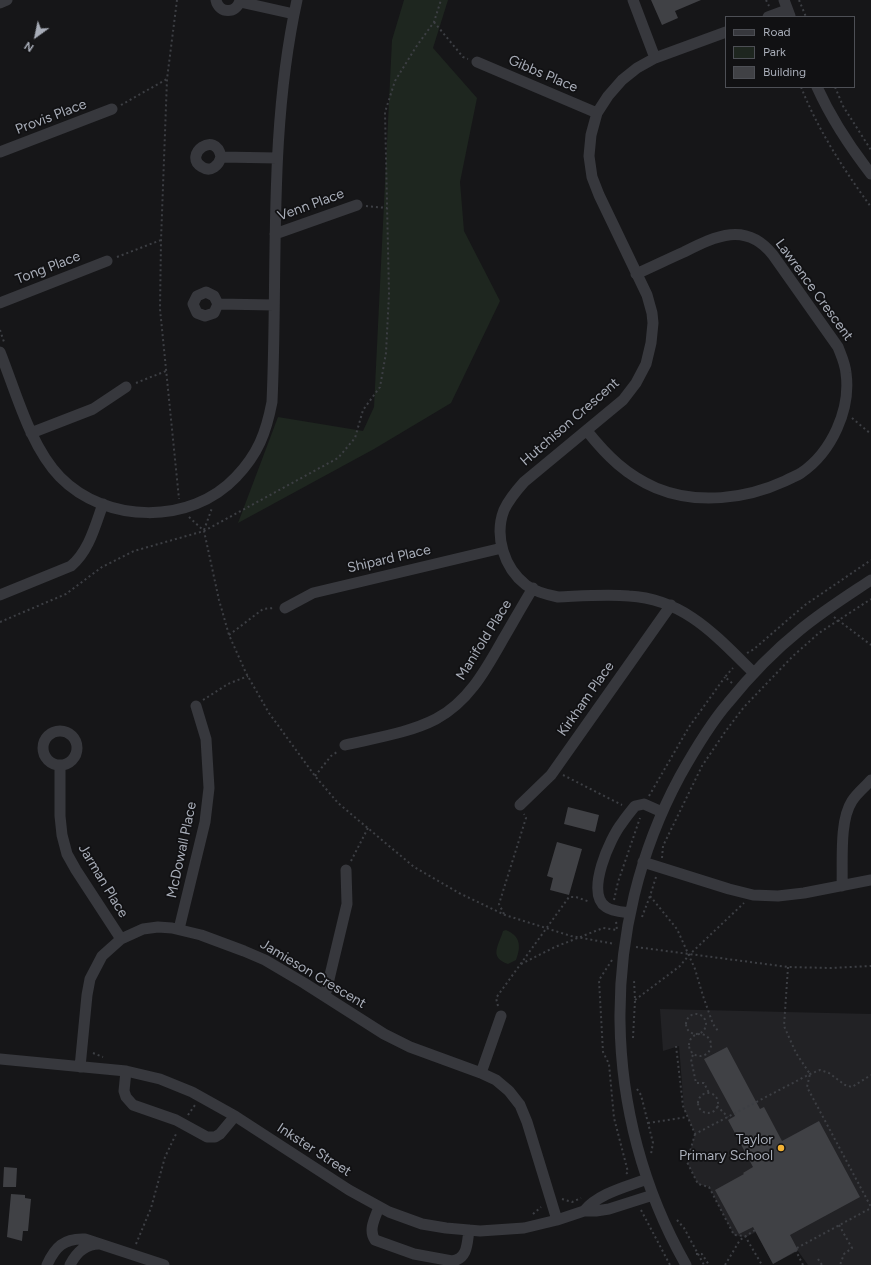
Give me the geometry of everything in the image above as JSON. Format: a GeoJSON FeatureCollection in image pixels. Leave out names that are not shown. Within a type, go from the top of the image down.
{"type":"FeatureCollection","features":[{"type":"Feature","properties":{"kind":"street"},"geometry":{"type":"LineString","coordinates":[[0,3],[7,0]]}},
{"type":"Feature","properties":{"kind":"street"},"geometry":{"type":"LineString","coordinates":[[216,0],[217,6],[220,9],[228,11],[235,9],[240,1],[294,14]]}},
{"type":"Feature","properties":{"kind":"street"},"geometry":{"type":"LineString","coordinates":[[0,352],[31,433],[42,454],[60,477],[80,493],[103,504],[127,511],[142,513],[164,512],[180,509],[205,499],[225,487],[236,477],[250,460],[258,447],[267,425],[272,402],[277,158],[283,86],[297,0]]}},
{"type":"Feature","properties":{"kind":"street"},"geometry":{"type":"LineString","coordinates":[[633,0],[654,58]]}},
{"type":"Feature","properties":{"kind":"street"},"geometry":{"type":"LineString","coordinates":[[770,16],[787,9]]}},
{"type":"Feature","properties":{"kind":"street","name":"Hutchison Crescent"},"geometry":{"type":"LineString","coordinates":[[725,32],[654,58],[637,68],[622,80],[608,96],[597,113],[591,135],[589,156],[592,177],[599,195],[647,295],[652,313],[652,343],[646,364],[636,383],[623,400],[524,482],[513,494],[502,517],[500,533],[506,561],[513,572],[527,586],[558,597],[629,596],[650,599],[671,605],[690,615],[708,629],[754,673]]}},
{"type":"Feature","properties":{"kind":"street","name":"Gibbs Place"},"geometry":{"type":"LineString","coordinates":[[477,62],[597,113]]}},
{"type":"Feature","properties":{"kind":"street"},"geometry":{"type":"LineString","coordinates":[[817,88],[823,101],[851,148],[871,174]]}},
{"type":"Feature","properties":{"kind":"street","name":"Provis Place"},"geometry":{"type":"LineString","coordinates":[[0,152],[112,109]]}},
{"type":"Feature","properties":{"kind":"street"},"geometry":{"type":"LineString","coordinates":[[221,157],[277,158]]}},
{"type":"Feature","properties":{"kind":"street","name":"Venn Place"},"geometry":{"type":"LineString","coordinates":[[275,234],[357,204]]}},
{"type":"Feature","properties":{"kind":"street","name":"Lawrence Crescent"},"geometry":{"type":"LineString","coordinates":[[587,431],[604,452],[623,469],[656,488],[694,497],[720,498],[747,494],[774,486],[801,474],[824,452],[835,433],[843,411],[847,383],[845,364],[838,347],[773,255],[756,240],[734,234],[718,236],[636,274]]}},
{"type":"Feature","properties":{"kind":"street","name":"Tong Place"},"geometry":{"type":"LineString","coordinates":[[0,303],[107,261]]}},
{"type":"Feature","properties":{"kind":"street"},"geometry":{"type":"LineString","coordinates":[[218,304],[274,306]]}},
{"type":"Feature","properties":{"kind":"street"},"geometry":{"type":"LineString","coordinates":[[31,433],[93,409],[126,387]]}},
{"type":"Feature","properties":{"kind":"street"},"geometry":{"type":"LineString","coordinates":[[0,595],[70,566],[78,560],[87,547],[103,504]]}},
{"type":"Feature","properties":{"kind":"street","name":"Shipard Place"},"geometry":{"type":"LineString","coordinates":[[285,608],[313,593],[502,548]]}},
{"type":"Feature","properties":{"kind":"street"},"geometry":{"type":"LineString","coordinates":[[686,1265],[676,1247],[647,1178],[630,1116],[623,1071],[619,1008],[623,947],[643,862],[662,812],[686,766],[702,739],[727,704],[754,673],[798,631],[871,580]]}},
{"type":"Feature","properties":{"kind":"street","name":"Manifold Place"},"geometry":{"type":"LineString","coordinates":[[345,745],[416,728],[436,719],[463,699],[485,672],[533,588]]}},
{"type":"Feature","properties":{"kind":"street","name":"Kirkham Place"},"geometry":{"type":"LineString","coordinates":[[520,804],[554,770],[671,605]]}},
{"type":"Feature","properties":{"kind":"street","name":"McDowall Place"},"geometry":{"type":"LineString","coordinates":[[179,929],[205,822],[209,788],[206,739],[196,706]]}},
{"type":"Feature","properties":{"kind":"street","name":"Jarman Place"},"geometry":{"type":"LineString","coordinates":[[60,766],[60,816],[62,835],[67,854],[121,939]]}},
{"type":"Feature","properties":{"kind":"street"},"geometry":{"type":"LineString","coordinates":[[842,886],[844,827],[846,813],[853,800],[871,780]]}},
{"type":"Feature","properties":{"kind":"street"},"geometry":{"type":"LineString","coordinates":[[630,913],[606,907],[598,899],[597,887],[600,873],[609,846],[621,823],[635,806],[646,799],[662,812]]}},
{"type":"Feature","properties":{"kind":"street"},"geometry":{"type":"LineString","coordinates":[[643,862],[749,894],[778,896],[804,893],[871,880]]}},
{"type":"Feature","properties":{"kind":"street"},"geometry":{"type":"LineString","coordinates":[[325,996],[347,904],[346,870]]}},
{"type":"Feature","properties":{"kind":"street","name":"Jamieson Crescent"},"geometry":{"type":"LineString","coordinates":[[80,1067],[90,979],[102,956],[121,939],[143,929],[158,927],[179,929],[201,935],[244,950],[278,968],[384,1034],[410,1047],[496,1080],[509,1091],[520,1105],[527,1122],[557,1220]]}},
{"type":"Feature","properties":{"kind":"street"},"geometry":{"type":"LineString","coordinates":[[481,1073],[501,1016]]}},
{"type":"Feature","properties":{"kind":"street","name":"Inkster Street"},"geometry":{"type":"LineString","coordinates":[[0,1059],[126,1071],[160,1079],[201,1096],[235,1116],[349,1190],[379,1207],[422,1224],[470,1230],[516,1229],[557,1220],[584,1211],[609,1209],[653,1195]]}},
{"type":"Feature","properties":{"kind":"street"},"geometry":{"type":"LineString","coordinates":[[126,1071],[124,1090],[126,1097],[133,1105],[182,1123],[207,1137],[215,1137],[224,1130],[235,1116]]}},
{"type":"Feature","properties":{"kind":"street","name":"Inkster Street"},"geometry":{"type":"LineString","coordinates":[[584,1211],[588,1206],[603,1196],[647,1178]]}},
{"type":"Feature","properties":{"kind":"street"},"geometry":{"type":"LineString","coordinates":[[379,1207],[371,1229],[375,1240],[414,1254],[452,1261],[458,1260],[464,1255],[467,1248],[470,1230]]}},
{"type":"Feature","properties":{"kind":"street"},"geometry":{"type":"LineString","coordinates":[[47,1265],[53,1252],[65,1242],[80,1239],[164,1265]]}},
{"type":"Feature","properties":{"kind":"street"},"geometry":{"type":"LineString","coordinates":[[70,1265],[75,1255],[86,1246],[100,1244]]}},
{"type":"Feature","properties":{"kind":"path"},"geometry":{"type":"LineString","coordinates":[[177,0],[167,79],[160,309],[180,509],[204,531]]}},
{"type":"Feature","properties":{"kind":"path"},"geometry":{"type":"LineString","coordinates":[[0,622],[66,594],[102,567],[134,551],[204,531],[338,458],[355,438],[363,410],[380,387],[386,353],[389,294],[385,112],[396,81],[416,47],[434,22],[440,0]]}},
{"type":"Feature","properties":{"kind":"path"},"geometry":{"type":"LineString","coordinates":[[800,0],[806,16]]}},
{"type":"Feature","properties":{"kind":"path"},"geometry":{"type":"LineString","coordinates":[[434,22],[463,57],[477,62]]}},
{"type":"Feature","properties":{"kind":"path"},"geometry":{"type":"LineString","coordinates":[[112,109],[129,102],[167,79]]}},
{"type":"Feature","properties":{"kind":"path"},"geometry":{"type":"LineString","coordinates":[[801,88],[807,102],[836,155],[871,207]]}},
{"type":"Feature","properties":{"kind":"path"},"geometry":{"type":"LineString","coordinates":[[835,88],[843,106],[871,150]]}},
{"type":"Feature","properties":{"kind":"path"},"geometry":{"type":"LineString","coordinates":[[357,204],[387,208]]}},
{"type":"Feature","properties":{"kind":"path"},"geometry":{"type":"LineString","coordinates":[[107,261],[161,240]]}},
{"type":"Feature","properties":{"kind":"path"},"geometry":{"type":"LineString","coordinates":[[126,387],[166,371]]}},
{"type":"Feature","properties":{"kind":"path"},"geometry":{"type":"LineString","coordinates":[[843,411],[871,434]]}},
{"type":"Feature","properties":{"kind":"path"},"geometry":{"type":"LineString","coordinates":[[217,492],[204,531],[219,600],[229,635],[248,676],[269,713],[315,776],[338,803],[414,867],[458,893],[505,915],[577,938],[623,947],[788,967],[831,968],[871,966]]}},
{"type":"Feature","properties":{"kind":"path"},"geometry":{"type":"LineString","coordinates":[[742,650],[747,653],[754,649],[805,604],[871,560]]}},
{"type":"Feature","properties":{"kind":"path"},"geometry":{"type":"LineString","coordinates":[[718,1030],[713,1024],[695,969],[677,929],[650,896],[662,858],[663,846],[702,766],[744,707],[793,656],[819,633],[871,598]]}},
{"type":"Feature","properties":{"kind":"path"},"geometry":{"type":"LineString","coordinates":[[229,635],[263,609],[285,608]]}},
{"type":"Feature","properties":{"kind":"path"},"geometry":{"type":"LineString","coordinates":[[826,610],[871,644]]}},
{"type":"Feature","properties":{"kind":"path"},"geometry":{"type":"LineString","coordinates":[[196,706],[228,684],[248,676]]}},
{"type":"Feature","properties":{"kind":"path"},"geometry":{"type":"LineString","coordinates":[[521,964],[555,947],[603,928],[617,930],[616,920],[610,915],[622,869],[646,799],[689,727],[725,677]]}},
{"type":"Feature","properties":{"kind":"path"},"geometry":{"type":"LineString","coordinates":[[315,776],[331,756],[345,745]]}},
{"type":"Feature","properties":{"kind":"path"},"geometry":{"type":"LineString","coordinates":[[554,770],[624,806]]}},
{"type":"Feature","properties":{"kind":"path"},"geometry":{"type":"LineString","coordinates":[[505,915],[499,904],[526,818],[520,804]]}},
{"type":"Feature","properties":{"kind":"path"},"geometry":{"type":"LineString","coordinates":[[346,870],[368,828]]}},
{"type":"Feature","properties":{"kind":"path"},"geometry":{"type":"LineString","coordinates":[[635,1000],[680,966],[689,954],[744,905],[749,894]]}},
{"type":"Feature","properties":{"kind":"path"},"geometry":{"type":"LineString","coordinates":[[501,1016],[496,998],[569,897],[576,897],[592,903]]}},
{"type":"Feature","properties":{"kind":"path"},"geometry":{"type":"LineString","coordinates":[[623,947],[599,980],[603,1052],[609,1064],[614,1118],[628,1172],[624,1179],[628,1186]]}},
{"type":"Feature","properties":{"kind":"path"},"geometry":{"type":"LineString","coordinates":[[788,967],[784,1026],[796,1052],[810,1074],[807,1087],[871,1208],[795,1249],[803,1265]]}},
{"type":"Feature","properties":{"kind":"path"},"geometry":{"type":"LineString","coordinates":[[633,1039],[635,1000],[634,977]]}},
{"type":"Feature","properties":{"kind":"path"},"geometry":{"type":"LineString","coordinates":[[698,1035],[690,1041],[689,1048],[693,1054],[700,1056],[709,1051],[710,1048],[709,1041],[705,1036],[698,1035],[689,1032],[685,1026],[688,1016],[694,1013],[701,1015],[706,1020],[704,1030],[698,1035]]}},
{"type":"Feature","properties":{"kind":"path"},"geometry":{"type":"LineString","coordinates":[[676,1046],[683,1106],[695,1134],[687,1162],[698,1184],[708,1187],[734,1235],[745,1236]]}},
{"type":"Feature","properties":{"kind":"path"},"geometry":{"type":"LineString","coordinates":[[91,1050],[93,1054],[105,1058]]}},
{"type":"Feature","properties":{"kind":"path"},"geometry":{"type":"LineString","coordinates":[[693,1054],[691,1059],[696,1083],[704,1083],[709,1093],[716,1098],[717,1106],[728,1117]]}},
{"type":"Feature","properties":{"kind":"path"},"geometry":{"type":"LineString","coordinates":[[695,1134],[820,1070],[829,1072],[845,1085],[852,1087],[871,1074]]}},
{"type":"Feature","properties":{"kind":"path"},"geometry":{"type":"LineString","coordinates":[[634,1084],[641,1095],[653,1143],[651,1159]]}},
{"type":"Feature","properties":{"kind":"path"},"geometry":{"type":"LineString","coordinates":[[709,1093],[703,1095],[699,1100],[698,1106],[706,1113],[715,1110],[717,1106]]}},
{"type":"Feature","properties":{"kind":"path"},"geometry":{"type":"LineString","coordinates":[[132,1254],[151,1208],[165,1157],[182,1123],[201,1096]]}},
{"type":"Feature","properties":{"kind":"path"},"geometry":{"type":"LineString","coordinates":[[648,1123],[687,1117]]}},
{"type":"Feature","properties":{"kind":"path"},"geometry":{"type":"LineString","coordinates":[[528,1215],[534,1213],[539,1208],[561,1199],[572,1202],[585,1196]]}},
{"type":"Feature","properties":{"kind":"path"},"geometry":{"type":"LineString","coordinates":[[636,1201],[670,1265]]}},
{"type":"Feature","properties":{"kind":"path"},"geometry":{"type":"LineString","coordinates":[[673,1216],[684,1228],[704,1265]]}},
{"type":"Feature","properties":{"kind":"path"},"geometry":{"type":"LineString","coordinates":[[839,1225],[852,1248],[844,1254],[840,1265]]}},
{"type":"Feature","properties":{"kind":"path"},"geometry":{"type":"LineString","coordinates":[[725,1265],[740,1240],[755,1230]]}},
{"type":"Feature","properties":{"kind":"path"},"geometry":{"type":"LineString","coordinates":[[745,1236],[762,1265]]}},
{"type":"Feature","properties":{"kind":"path"},"geometry":{"type":"LineString","coordinates":[[697,1254],[702,1254],[709,1265]]}},
{"type":"Feature","properties":{"kind":"path"},"geometry":{"type":"LineString","coordinates":[[818,1259],[822,1265]]}},
{"type":"Feature","properties":{"kind":"shaded area","name":"Taylor Primary School"},"geometry":{"type":"Polygon","coordinates":[[[660,1009],[871,1014],[871,1265],[808,1265],[798,1251],[773,1264],[756,1232],[746,1237],[734,1235],[709,1187],[698,1184],[687,1162],[695,1134],[684,1109],[679,1046],[663,1051],[660,1009]]]}},
{"type":"Feature","properties":{"kind":"green space"},"geometry":{"type":"Polygon","coordinates":[[[404,0],[448,0],[433,48],[477,98],[460,182],[464,231],[500,301],[451,403],[374,449],[238,523],[278,417],[363,431],[374,407],[392,40],[404,0]]]}},
{"type":"Feature","properties":{"kind":"green space"},"geometry":{"type":"Polygon","coordinates":[[[506,930],[515,935],[519,946],[516,960],[508,964],[498,958],[496,951],[503,931],[506,930]]]}},
{"type":"Feature","properties":{"kind":"building"},"geometry":{"type":"Polygon","coordinates":[[[651,0],[701,0],[675,11],[678,18],[662,25],[651,0]]]}},
{"type":"Feature","properties":{"kind":"building"},"geometry":{"type":"Polygon","coordinates":[[[568,807],[599,815],[595,832],[564,824],[568,807]]]}},
{"type":"Feature","properties":{"kind":"building"},"geometry":{"type":"Polygon","coordinates":[[[557,842],[582,849],[569,895],[550,890],[553,878],[547,876],[557,842]]]}},
{"type":"Feature","properties":{"kind":"building"},"geometry":{"type":"Polygon","coordinates":[[[727,1047],[760,1109],[764,1107],[782,1141],[819,1121],[860,1197],[790,1235],[798,1250],[773,1264],[753,1227],[739,1234],[715,1190],[744,1174],[743,1173],[753,1167],[728,1120],[735,1116],[704,1059],[727,1047]]]}},
{"type":"Feature","properties":{"kind":"building"},"geometry":{"type":"Polygon","coordinates":[[[4,1167],[17,1168],[16,1187],[3,1187],[4,1167]]]}},
{"type":"Feature","properties":{"kind":"building"},"geometry":{"type":"Polygon","coordinates":[[[11,1194],[25,1195],[25,1198],[31,1199],[28,1231],[23,1231],[22,1241],[7,1237],[11,1194]]]}},
{"type":"Feature","properties":{"kind":"place","name":"Taylor Primary School"},"geometry":{"type":"Point","coordinates":[781,1148]}}]}
